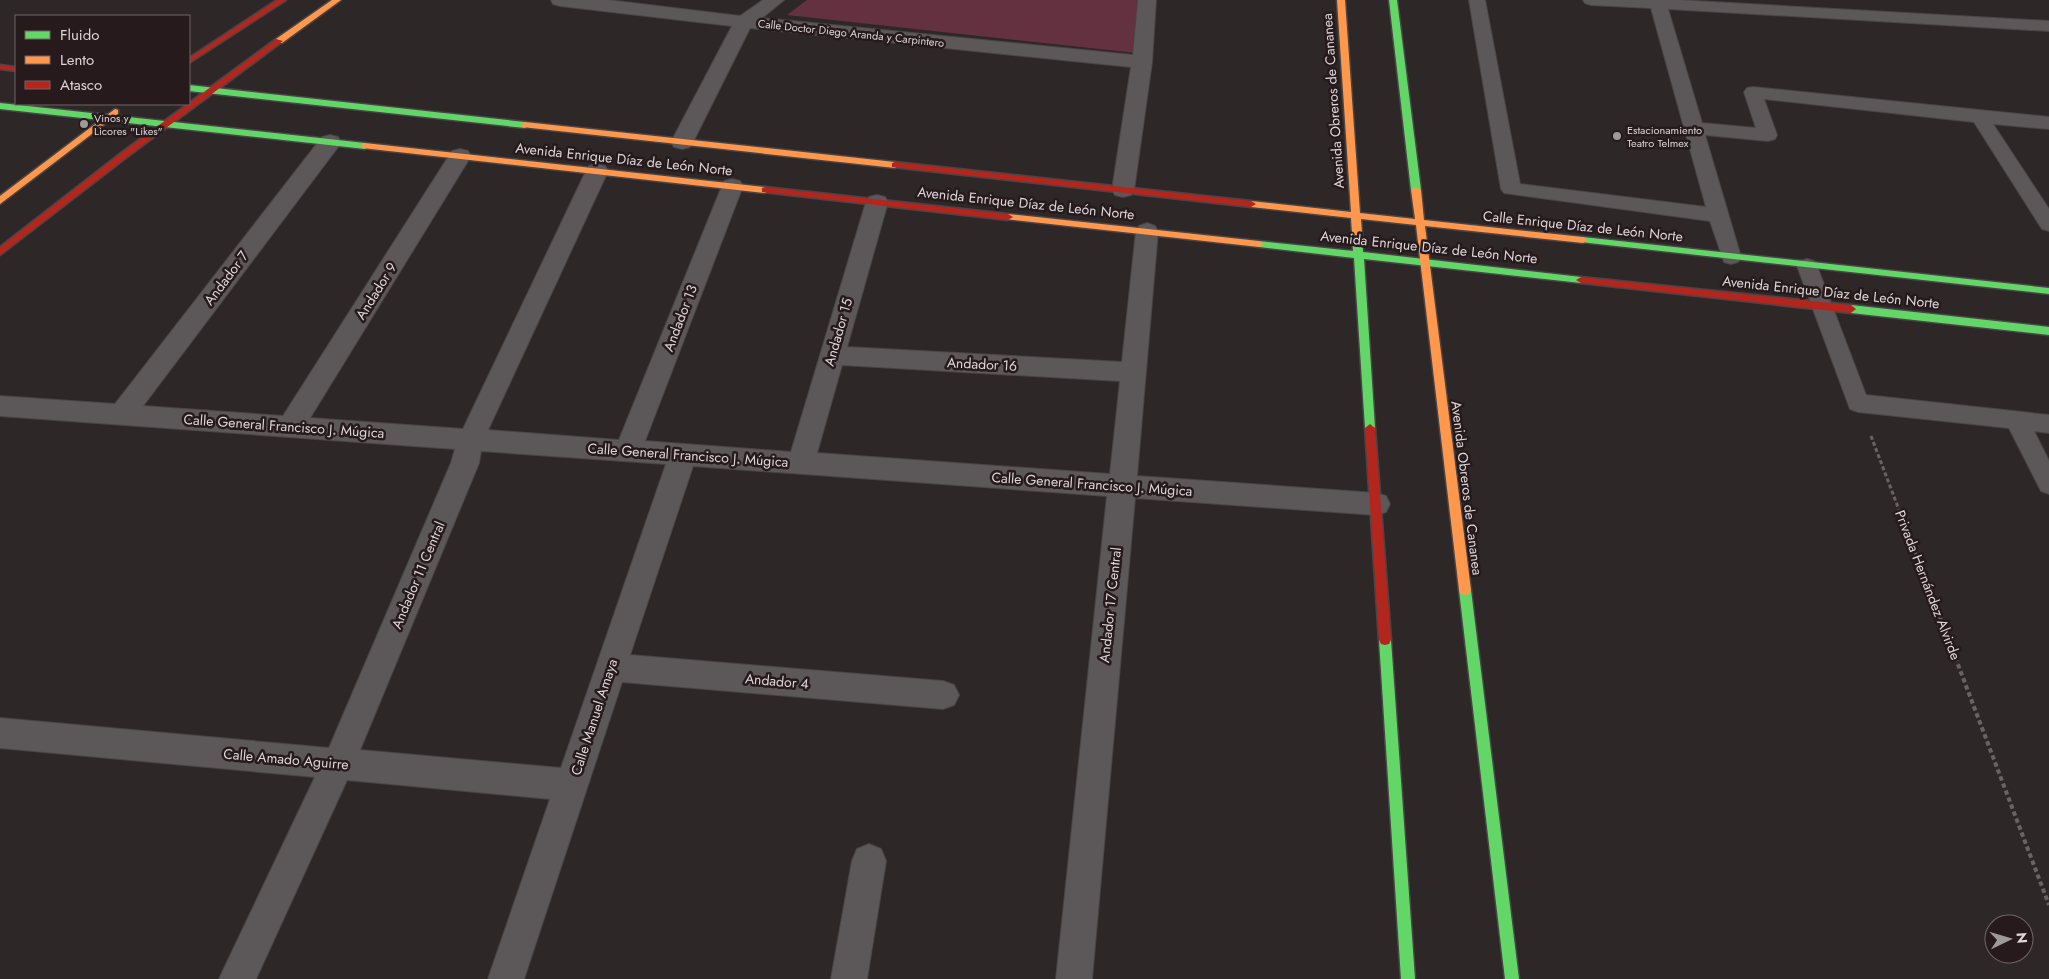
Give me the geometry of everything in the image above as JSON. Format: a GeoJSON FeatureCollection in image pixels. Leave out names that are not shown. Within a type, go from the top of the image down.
{"type":"FeatureCollection","features":[{"type":"Feature","properties":{"kind":"street"},"geometry":{"type":"LineString","coordinates":[[190,60],[282,0]]}},
{"type":"Feature","properties":{"kind":"street"},"geometry":{"type":"LineString","coordinates":[[190,105],[337,0]]}},
{"type":"Feature","properties":{"kind":"street","name":"Calle Doctor Diego Aranda y Carpintero"},"geometry":{"type":"LineString","coordinates":[[560,0],[744,22],[1142,62]]}},
{"type":"Feature","properties":{"kind":"street"},"geometry":{"type":"LineString","coordinates":[[682,142],[744,22],[775,0]]}},
{"type":"Feature","properties":{"kind":"street"},"geometry":{"type":"LineString","coordinates":[[1123,190],[1142,62],[1147,0]]}},
{"type":"Feature","properties":{"kind":"street","name":"Avenida Obreros de Cananea"},"geometry":{"type":"LineString","coordinates":[[1341,0],[1408,979]]}},
{"type":"Feature","properties":{"kind":"street","name":"Avenida Obreros de Cananea"},"geometry":{"type":"LineString","coordinates":[[1393,0],[1423,262],[1512,979]]}},
{"type":"Feature","properties":{"kind":"street"},"geometry":{"type":"LineString","coordinates":[[0,68],[15,69]]}},
{"type":"Feature","properties":{"kind":"street","name":"Avenida Enrique Díaz de León Norte"},"geometry":{"type":"LineString","coordinates":[[190,88],[1356,216]]}},
{"type":"Feature","properties":{"kind":"street"},"geometry":{"type":"LineString","coordinates":[[0,202],[126,105]]}},
{"type":"Feature","properties":{"kind":"street"},"geometry":{"type":"LineString","coordinates":[[0,252],[73,192],[190,105]]}},
{"type":"Feature","properties":{"kind":"street","name":"Avenida Enrique Díaz de León Norte"},"geometry":{"type":"LineString","coordinates":[[0,106],[2049,331]]}},
{"type":"Feature","properties":{"kind":"street","name":"Andador 7"},"geometry":{"type":"LineString","coordinates":[[122,414],[330,142]]}},
{"type":"Feature","properties":{"kind":"street","name":"Andador 9"},"geometry":{"type":"LineString","coordinates":[[291,426],[460,156]]}},
{"type":"Feature","properties":{"kind":"street","name":"Andador 11 Central"},"geometry":{"type":"LineString","coordinates":[[238,979],[338,764],[465,463],[471,439],[597,171]]}},
{"type":"Feature","properties":{"kind":"street","name":"Andador 13"},"geometry":{"type":"LineString","coordinates":[[628,451],[732,186]]}},
{"type":"Feature","properties":{"kind":"street","name":"Andador 15"},"geometry":{"type":"LineString","coordinates":[[801,463],[877,202]]}},
{"type":"Feature","properties":{"kind":"street","name":"Calle Enrique Díaz de León Norte"},"geometry":{"type":"LineString","coordinates":[[1356,216],[1807,266]]}},
{"type":"Feature","properties":{"kind":"street","name":"Andador 17 Central"},"geometry":{"type":"LineString","coordinates":[[1074,979],[1146,231]]}},
{"type":"Feature","properties":{"kind":"street","name":"Avenida Enrique Díaz de León Norte"},"geometry":{"type":"LineString","coordinates":[[1807,266],[2049,291]]}},
{"type":"Feature","properties":{"kind":"street","name":"Andador 16"},"geometry":{"type":"LineString","coordinates":[[832,355],[1133,372]]}},
{"type":"Feature","properties":{"kind":"street","name":"Calle General Francisco J. Múgica"},"geometry":{"type":"LineString","coordinates":[[0,406],[1376,504]]}},
{"type":"Feature","properties":{"kind":"street","name":"Calle Manuel Amaya"},"geometry":{"type":"LineString","coordinates":[[506,979],[683,454]]}},
{"type":"Feature","properties":{"kind":"street","name":"Andador 4"},"geometry":{"type":"LineString","coordinates":[[610,668],[943,695]]}},
{"type":"Feature","properties":{"kind":"street","name":"Calle Amado Aguirre"},"geometry":{"type":"LineString","coordinates":[[0,733],[571,785]]}},
{"type":"Feature","properties":{"kind":"street"},"geometry":{"type":"LineString","coordinates":[[849,979],[869,861]]}},
{"type":"Feature","properties":{"kind":"lane"},"geometry":{"type":"LineString","coordinates":[[1477,0],[1511,189],[1718,215]]}},
{"type":"Feature","properties":{"kind":"lane"},"geometry":{"type":"LineString","coordinates":[[1590,0],[1658,2],[2049,26]]}},
{"type":"Feature","properties":{"kind":"lane"},"geometry":{"type":"LineString","coordinates":[[1658,2],[1731,257]]}},
{"type":"Feature","properties":{"kind":"lane"},"geometry":{"type":"LineString","coordinates":[[1694,128],[1768,135],[1753,92],[2049,123]]}},
{"type":"Feature","properties":{"kind":"lane"},"geometry":{"type":"LineString","coordinates":[[1980,117],[2049,224]]}},
{"type":"Feature","properties":{"kind":"lane"},"geometry":{"type":"LineString","coordinates":[[1807,266],[1858,403],[2049,424]]}},
{"type":"Feature","properties":{"kind":"lane"},"geometry":{"type":"LineString","coordinates":[[2017,421],[2049,484]]}},
{"type":"Feature","properties":{"kind":"path","name":"Privada Hernández Alvirde"},"geometry":{"type":"LineString","coordinates":[[1858,403],[2049,905]]}},
{"type":"Feature","properties":{"kind":"shaded area"},"geometry":{"type":"Polygon","coordinates":[[[807,0],[1142,0],[1136,53],[787,15],[807,0]]]}},
{"type":"Feature","properties":{"kind":"traffic: fast"},"geometry":{"type":"LineString","coordinates":[[1393,0],[1416,190]]}},
{"type":"Feature","properties":{"kind":"traffic: fast"},"geometry":{"type":"LineString","coordinates":[[190,88],[525,125]]}},
{"type":"Feature","properties":{"kind":"traffic: fast"},"geometry":{"type":"LineString","coordinates":[[0,106],[365,146]]}},
{"type":"Feature","properties":{"kind":"traffic: fast"},"geometry":{"type":"LineString","coordinates":[[1357,233],[1370,428]]}},
{"type":"Feature","properties":{"kind":"traffic: fast"},"geometry":{"type":"LineString","coordinates":[[1583,240],[2049,291]]}},
{"type":"Feature","properties":{"kind":"traffic: fast"},"geometry":{"type":"LineString","coordinates":[[1259,244],[1581,280]]}},
{"type":"Feature","properties":{"kind":"traffic: fast"},"geometry":{"type":"LineString","coordinates":[[1851,309],[2049,331]]}},
{"type":"Feature","properties":{"kind":"traffic: fast"},"geometry":{"type":"LineString","coordinates":[[1465,590],[1512,979]]}},
{"type":"Feature","properties":{"kind":"traffic: fast"},"geometry":{"type":"LineString","coordinates":[[1385,640],[1408,979]]}},
{"type":"Feature","properties":{"kind":"traffic: slow"},"geometry":{"type":"LineString","coordinates":[[279,41],[337,0]]}},
{"type":"Feature","properties":{"kind":"traffic: slow"},"geometry":{"type":"LineString","coordinates":[[1341,0],[1357,233]]}},
{"type":"Feature","properties":{"kind":"traffic: slow"},"geometry":{"type":"LineString","coordinates":[[0,201],[115,112]]}},
{"type":"Feature","properties":{"kind":"traffic: slow"},"geometry":{"type":"LineString","coordinates":[[525,125],[895,165]]}},
{"type":"Feature","properties":{"kind":"traffic: slow"},"geometry":{"type":"LineString","coordinates":[[365,146],[765,190]]}},
{"type":"Feature","properties":{"kind":"traffic: slow"},"geometry":{"type":"LineString","coordinates":[[1416,190],[1465,590]]}},
{"type":"Feature","properties":{"kind":"traffic: slow"},"geometry":{"type":"LineString","coordinates":[[1251,204],[1583,240]]}},
{"type":"Feature","properties":{"kind":"traffic: slow"},"geometry":{"type":"LineString","coordinates":[[1008,217],[1259,244]]}},
{"type":"Feature","properties":{"kind":"traffic: jam"},"geometry":{"type":"LineString","coordinates":[[190,60],[282,0]]}},
{"type":"Feature","properties":{"kind":"traffic: jam"},"geometry":{"type":"LineString","coordinates":[[0,252],[124,155],[279,41]]}},
{"type":"Feature","properties":{"kind":"traffic: jam"},"geometry":{"type":"LineString","coordinates":[[0,67],[15,69]]}},
{"type":"Feature","properties":{"kind":"traffic: jam"},"geometry":{"type":"LineString","coordinates":[[895,165],[1251,204]]}},
{"type":"Feature","properties":{"kind":"traffic: jam"},"geometry":{"type":"LineString","coordinates":[[765,190],[1008,217]]}},
{"type":"Feature","properties":{"kind":"traffic: jam"},"geometry":{"type":"LineString","coordinates":[[1581,280],[1851,309]]}},
{"type":"Feature","properties":{"kind":"traffic: jam"},"geometry":{"type":"LineString","coordinates":[[1370,428],[1385,640]]}},
{"type":"Feature","properties":{"kind":"place","name":"Vinos y Licores \"Likes\""},"geometry":{"type":"Point","coordinates":[84,124]}},
{"type":"Feature","properties":{"kind":"place","name":"Estacionamiento Teatro Telmex"},"geometry":{"type":"Point","coordinates":[1617,136]}}]}
